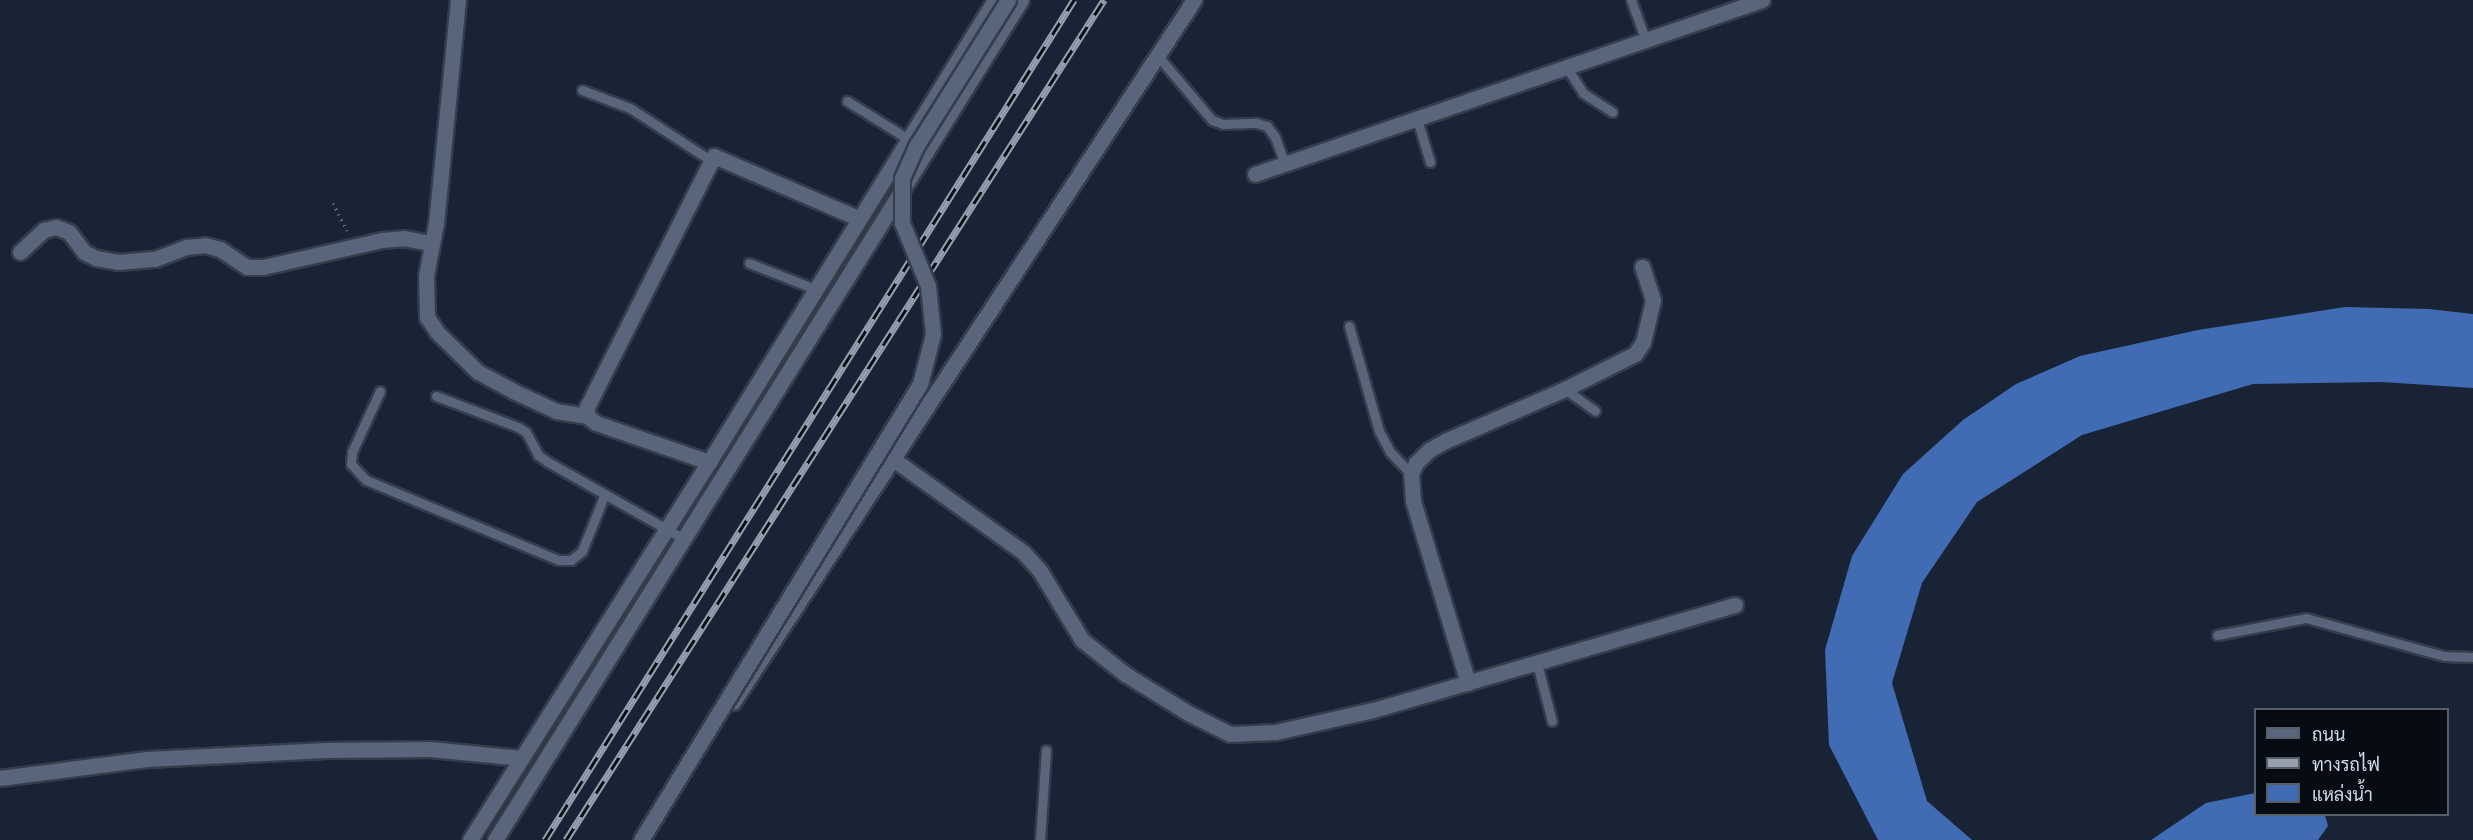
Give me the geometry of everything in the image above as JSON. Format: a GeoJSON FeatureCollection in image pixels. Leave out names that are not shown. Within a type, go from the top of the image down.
{"type":"FeatureCollection","features":[{"type":"Feature","properties":{"kind":"street"},"geometry":{"type":"LineString","coordinates":[[458,0],[432,243],[426,276],[426,317],[437,332],[478,372],[556,411],[587,416],[596,423],[709,462]]}},
{"type":"Feature","properties":{"kind":"street"},"geometry":{"type":"LineString","coordinates":[[470,840],[709,462],[995,0]]}},
{"type":"Feature","properties":{"kind":"street"},"geometry":{"type":"LineString","coordinates":[[642,840],[920,384],[933,334],[928,286],[902,223],[902,178],[917,145],[1008,0]]}},
{"type":"Feature","properties":{"kind":"street"},"geometry":{"type":"LineString","coordinates":[[495,840],[1021,0]]}},
{"type":"Feature","properties":{"kind":"street"},"geometry":{"type":"LineString","coordinates":[[642,840],[1194,0]]}},
{"type":"Feature","properties":{"kind":"street"},"geometry":{"type":"LineString","coordinates":[[1255,174],[1762,0]]}},
{"type":"Feature","properties":{"kind":"street"},"geometry":{"type":"LineString","coordinates":[[587,416],[587,407],[714,156],[858,218]]}},
{"type":"Feature","properties":{"kind":"street"},"geometry":{"type":"LineString","coordinates":[[20,252],[44,230],[56,227],[69,232],[84,252],[96,258],[118,262],[155,259],[187,247],[205,245],[220,249],[247,267],[262,267],[355,246],[403,238],[432,243]]}},
{"type":"Feature","properties":{"kind":"street"},"geometry":{"type":"LineString","coordinates":[[1468,683],[1413,501],[1411,474],[1416,463],[1429,450],[1445,441],[1635,354],[1643,342],[1653,300],[1642,267]]}},
{"type":"Feature","properties":{"kind":"street"},"geometry":{"type":"LineString","coordinates":[[893,459],[1023,552],[1040,571],[1082,640],[1125,674],[1170,702],[1230,734],[1276,732],[1373,710],[1735,605]]}},
{"type":"Feature","properties":{"kind":"street"},"geometry":{"type":"LineString","coordinates":[[0,778],[147,759],[326,750],[430,749],[522,758]]}},
{"type":"Feature","properties":{"kind":"lane"},"geometry":{"type":"LineString","coordinates":[[1631,0],[1646,41]]}},
{"type":"Feature","properties":{"kind":"lane"},"geometry":{"type":"LineString","coordinates":[[1157,56],[1212,120],[1223,124],[1256,123],[1267,126],[1275,137],[1285,164]]}},
{"type":"Feature","properties":{"kind":"lane"},"geometry":{"type":"LineString","coordinates":[[1567,68],[1583,93],[1612,112]]}},
{"type":"Feature","properties":{"kind":"lane"},"geometry":{"type":"LineString","coordinates":[[582,90],[630,108],[711,160]]}},
{"type":"Feature","properties":{"kind":"lane"},"geometry":{"type":"LineString","coordinates":[[847,101],[908,139]]}},
{"type":"Feature","properties":{"kind":"lane"},"geometry":{"type":"LineString","coordinates":[[1417,119],[1430,162]]}},
{"type":"Feature","properties":{"kind":"lane"},"geometry":{"type":"LineString","coordinates":[[749,263],[815,289]]}},
{"type":"Feature","properties":{"kind":"lane"},"geometry":{"type":"LineString","coordinates":[[1349,326],[1379,431],[1390,452],[1411,474]]}},
{"type":"Feature","properties":{"kind":"lane"},"geometry":{"type":"LineString","coordinates":[[1565,388],[1595,411]]}},
{"type":"Feature","properties":{"kind":"lane"},"geometry":{"type":"LineString","coordinates":[[380,391],[352,452],[351,464],[366,480],[558,560],[571,560],[582,551],[604,496]]}},
{"type":"Feature","properties":{"kind":"lane"},"geometry":{"type":"LineString","coordinates":[[436,396],[518,427],[526,432],[538,455],[604,496],[684,539]]}},
{"type":"Feature","properties":{"kind":"lane"},"geometry":{"type":"LineString","coordinates":[[2217,635],[2306,618],[2444,656],[2473,657]]}},
{"type":"Feature","properties":{"kind":"lane"},"geometry":{"type":"LineString","coordinates":[[1537,664],[1552,721]]}},
{"type":"Feature","properties":{"kind":"lane"},"geometry":{"type":"LineString","coordinates":[[1040,840],[1046,750]]}},
{"type":"Feature","properties":{"kind":"path"},"geometry":{"type":"LineString","coordinates":[[333,203],[355,246]]}},
{"type":"Feature","properties":{"kind":"water"},"geometry":{"type":"Polygon","coordinates":[[[2345,307],[2429,309],[2473,314],[2473,388],[2382,382],[2253,384],[2082,435],[1977,502],[1922,583],[1892,683],[1927,801],[1972,840],[1878,840],[1829,745],[1825,650],[1852,556],[1903,474],[1963,420],[2016,384],[2080,356],[2198,330],[2345,307]]]}},
{"type":"Feature","properties":{"kind":"water"},"geometry":{"type":"Polygon","coordinates":[[[2254,793],[2254,816],[2325,816],[2328,826],[2318,840],[2151,840],[2206,803],[2254,793]]]}},
{"type":"Feature","properties":{"kind":"railway"},"geometry":{"type":"LineString","coordinates":[[545,840],[1074,0]]}},
{"type":"Feature","properties":{"kind":"railway"},"geometry":{"type":"LineString","coordinates":[[566,840],[1104,0]]}}]}
